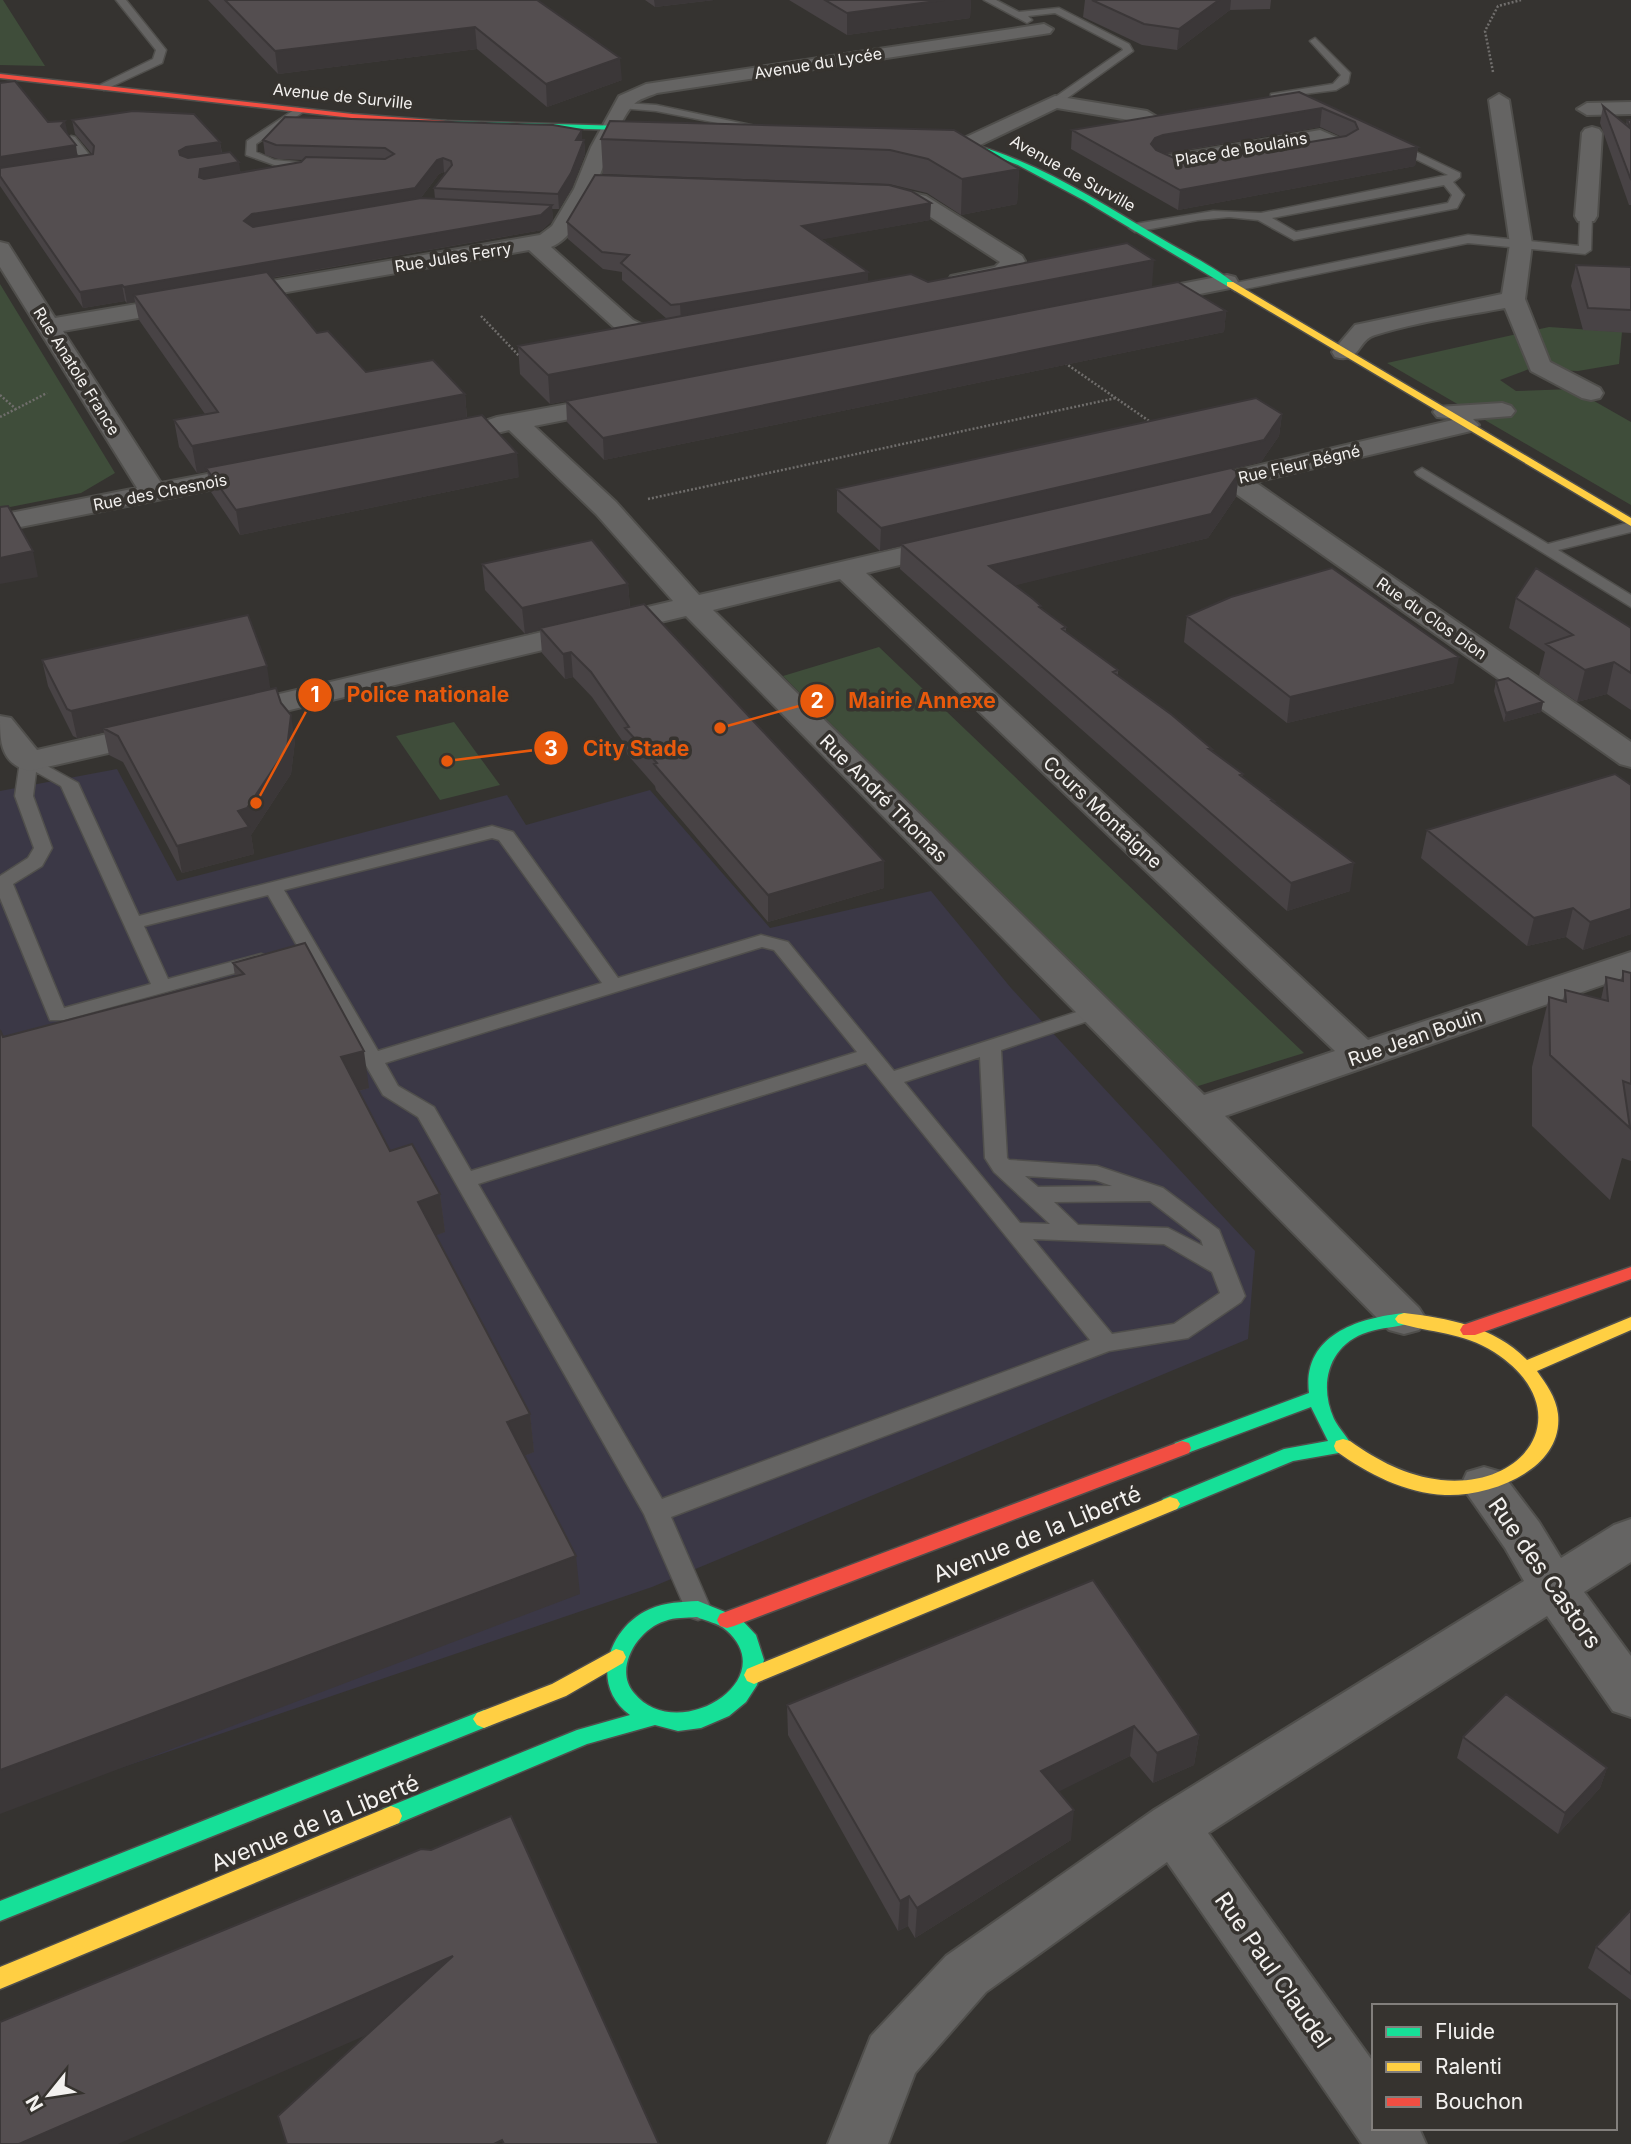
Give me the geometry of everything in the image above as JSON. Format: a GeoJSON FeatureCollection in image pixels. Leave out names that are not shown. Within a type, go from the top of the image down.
{"type":"FeatureCollection","features":[{"type":"Feature","properties":{"kind":"street","name":"Avenue du Lycée"},"geometry":{"type":"LineString","coordinates":[[534,243],[554,236],[563,214],[598,182],[611,128],[626,100],[634,94],[653,88],[1044,29]]}},
{"type":"Feature","properties":{"kind":"street","name":"Avenue de Surville"},"geometry":{"type":"LineString","coordinates":[[0,76],[434,123],[781,133]]}},
{"type":"Feature","properties":{"kind":"street"},"geometry":{"type":"LineString","coordinates":[[1499,100],[1521,244],[1513,299],[1540,366],[1591,393]]}},
{"type":"Feature","properties":{"kind":"street"},"geometry":{"type":"LineString","coordinates":[[971,142],[1055,102],[1153,116]]}},
{"type":"Feature","properties":{"kind":"street"},"geometry":{"type":"LineString","coordinates":[[1587,109],[1631,108]]}},
{"type":"Feature","properties":{"kind":"street"},"geometry":{"type":"LineString","coordinates":[[1586,216],[1592,133]]}},
{"type":"Feature","properties":{"kind":"street","name":"Avenue de Surville"},"geometry":{"type":"LineString","coordinates":[[903,136],[971,142],[1003,152],[1344,352],[1631,525]]}},
{"type":"Feature","properties":{"kind":"street","name":"Place de Boulains"},"geometry":{"type":"LineString","coordinates":[[1321,136],[1343,147],[1183,174],[1162,163],[1188,158],[1321,136]]}},
{"type":"Feature","properties":{"kind":"street"},"geometry":{"type":"LineString","coordinates":[[863,192],[890,192],[919,200],[1013,261],[1003,272],[943,284],[970,300]]}},
{"type":"Feature","properties":{"kind":"street","name":"Rue Jules Ferry"},"geometry":{"type":"LineString","coordinates":[[49,326],[534,243],[625,325],[637,331],[655,333],[695,330]]}},
{"type":"Feature","properties":{"kind":"street","name":"Rue Anatole France"},"geometry":{"type":"LineString","coordinates":[[0,248],[154,493]]}},
{"type":"Feature","properties":{"kind":"street"},"geometry":{"type":"LineString","coordinates":[[1118,303],[1231,285]]}},
{"type":"Feature","properties":{"kind":"street"},"geometry":{"type":"LineString","coordinates":[[1344,352],[1363,330],[1513,299]]}},
{"type":"Feature","properties":{"kind":"street"},"geometry":{"type":"LineString","coordinates":[[479,429],[639,398]]}},
{"type":"Feature","properties":{"kind":"street","name":"Rue Fleur Bégné"},"geometry":{"type":"LineString","coordinates":[[1167,495],[1234,480],[1456,419],[1502,411]]}},
{"type":"Feature","properties":{"kind":"street","name":"Rue André Thomas"},"geometry":{"type":"LineString","coordinates":[[515,422],[606,508],[692,605],[1404,1319]]}},
{"type":"Feature","properties":{"kind":"street","name":"Rue des Chesnois"},"geometry":{"type":"LineString","coordinates":[[0,523],[288,466]]}},
{"type":"Feature","properties":{"kind":"street","name":"Rue du Clos Dion"},"geometry":{"type":"LineString","coordinates":[[1234,480],[1631,757]]}},
{"type":"Feature","properties":{"kind":"street"},"geometry":{"type":"LineString","coordinates":[[0,725],[29,761],[648,618],[692,605],[979,538]]}},
{"type":"Feature","properties":{"kind":"street","name":"Cours Montaigne"},"geometry":{"type":"LineString","coordinates":[[845,569],[1362,1055]]}},
{"type":"Feature","properties":{"kind":"street","name":"Rue Jean Bouin"},"geometry":{"type":"LineString","coordinates":[[1198,1111],[1631,963]]}},
{"type":"Feature","properties":{"kind":"street"},"geometry":{"type":"LineString","coordinates":[[1469,1330],[1631,1273]]}},
{"type":"Feature","properties":{"kind":"street"},"geometry":{"type":"LineString","coordinates":[[1404,1319],[1437,1321],[1469,1330],[1501,1347],[1526,1368],[1544,1396],[1549,1425],[1539,1452],[1517,1473],[1484,1485],[1446,1488],[1407,1481],[1371,1466],[1341,1444],[1324,1421],[1315,1398],[1316,1373],[1326,1351],[1346,1334],[1373,1323],[1404,1319]]}},
{"type":"Feature","properties":{"kind":"street"},"geometry":{"type":"LineString","coordinates":[[1526,1368],[1631,1323]]}},
{"type":"Feature","properties":{"kind":"street","name":"Avenue de la Liberté"},"geometry":{"type":"LineString","coordinates":[[727,1620],[1258,1417],[1315,1398]]}},
{"type":"Feature","properties":{"kind":"street","name":"Avenue de la Liberté"},"geometry":{"type":"LineString","coordinates":[[754,1675],[1291,1454],[1324,1450],[1341,1444]]}},
{"type":"Feature","properties":{"kind":"street","name":"Rue des Castors"},"geometry":{"type":"LineString","coordinates":[[1484,1485],[1522,1535],[1553,1587],[1631,1696]]}},
{"type":"Feature","properties":{"kind":"street"},"geometry":{"type":"LineString","coordinates":[[858,2144],[892,2056],[966,1974],[1173,1827],[1631,1538]]}},
{"type":"Feature","properties":{"kind":"street"},"geometry":{"type":"LineString","coordinates":[[698,1609],[727,1620],[741,1630],[750,1644],[754,1659],[754,1675],[746,1692],[732,1707],[715,1717],[694,1723],[672,1723],[650,1718],[634,1707],[622,1692],[615,1675],[617,1657],[625,1640],[637,1626],[655,1615],[676,1610],[698,1609]]}},
{"type":"Feature","properties":{"kind":"street","name":"Avenue de la Liberté"},"geometry":{"type":"LineString","coordinates":[[0,1911],[559,1690],[617,1657]]}},
{"type":"Feature","properties":{"kind":"street","name":"Avenue de la Liberté"},"geometry":{"type":"LineString","coordinates":[[0,1978],[584,1737],[650,1718]]}},
{"type":"Feature","properties":{"kind":"street","name":"Rue Paul Claudel"},"geometry":{"type":"LineString","coordinates":[[1173,1827],[1372,2110]]}},
{"type":"Feature","properties":{"kind":"lane"},"geometry":{"type":"LineString","coordinates":[[104,87],[158,61],[161,50],[121,0]]}},
{"type":"Feature","properties":{"kind":"lane"},"geometry":{"type":"LineString","coordinates":[[989,0],[1044,29]]}},
{"type":"Feature","properties":{"kind":"lane"},"geometry":{"type":"LineString","coordinates":[[1017,15],[1070,8]]}},
{"type":"Feature","properties":{"kind":"lane"},"geometry":{"type":"LineString","coordinates":[[1055,102],[1128,51],[1126,46],[1118,41],[1056,10]]}},
{"type":"Feature","properties":{"kind":"lane"},"geometry":{"type":"LineString","coordinates":[[1267,98],[1336,87],[1344,81],[1346,75],[1315,41]]}},
{"type":"Feature","properties":{"kind":"lane"},"geometry":{"type":"LineString","coordinates":[[625,106],[656,108],[781,133]]}},
{"type":"Feature","properties":{"kind":"lane"},"geometry":{"type":"LineString","coordinates":[[301,110],[251,143],[250,153],[278,165],[319,166]]}},
{"type":"Feature","properties":{"kind":"lane"},"geometry":{"type":"LineString","coordinates":[[1261,217],[1447,181],[1456,175],[1375,135]]}},
{"type":"Feature","properties":{"kind":"lane"},"geometry":{"type":"LineString","coordinates":[[65,168],[91,164],[71,139]]}},
{"type":"Feature","properties":{"kind":"lane"},"geometry":{"type":"LineString","coordinates":[[242,159],[256,157]]}},
{"type":"Feature","properties":{"kind":"lane"},"geometry":{"type":"LineString","coordinates":[[280,177],[297,174],[305,166]]}},
{"type":"Feature","properties":{"kind":"lane"},"geometry":{"type":"LineString","coordinates":[[1135,228],[1216,213],[1240,212],[1261,217],[1294,236],[1453,206],[1458,195],[1447,181]]}},
{"type":"Feature","properties":{"kind":"lane"},"geometry":{"type":"LineString","coordinates":[[1231,285],[1468,239],[1585,250],[1586,216]]}},
{"type":"Feature","properties":{"kind":"lane"},"geometry":{"type":"LineString","coordinates":[[1422,472],[1631,602]]}},
{"type":"Feature","properties":{"kind":"lane"},"geometry":{"type":"LineString","coordinates":[[1545,549],[1631,525]]}},
{"type":"Feature","properties":{"kind":"lane"},"geometry":{"type":"LineString","coordinates":[[162,986],[69,783],[29,761],[24,796],[43,848],[35,862],[3,882],[57,1016],[294,951]]}},
{"type":"Feature","properties":{"kind":"lane"},"geometry":{"type":"LineString","coordinates":[[133,923],[492,832],[506,836],[614,986]]}},
{"type":"Feature","properties":{"kind":"lane"},"geometry":{"type":"LineString","coordinates":[[273,887],[294,951],[390,1090],[426,1112],[656,1512],[698,1609]]}},
{"type":"Feature","properties":{"kind":"lane"},"geometry":{"type":"LineString","coordinates":[[371,1060],[761,941],[781,946],[1106,1343]]}},
{"type":"Feature","properties":{"kind":"lane"},"geometry":{"type":"LineString","coordinates":[[890,1079],[1096,1012]]}},
{"type":"Feature","properties":{"kind":"lane"},"geometry":{"type":"LineString","coordinates":[[990,1046],[996,1158],[1002,1167],[1072,1232]]}},
{"type":"Feature","properties":{"kind":"lane"},"geometry":{"type":"LineString","coordinates":[[465,1180],[870,1055]]}},
{"type":"Feature","properties":{"kind":"lane"},"geometry":{"type":"LineString","coordinates":[[656,1512],[1106,1343],[1180,1332],[1233,1296],[1211,1236],[1155,1193],[1097,1172],[1002,1167]]}},
{"type":"Feature","properties":{"kind":"lane"},"geometry":{"type":"LineString","coordinates":[[1033,1195],[1155,1193]]}},
{"type":"Feature","properties":{"kind":"lane"},"geometry":{"type":"LineString","coordinates":[[1012,1230],[1168,1236],[1222,1267]]}},
{"type":"Feature","properties":{"kind":"path"},"geometry":{"type":"LineString","coordinates":[[1499,100],[1485,31],[1498,6],[1521,0]]}},
{"type":"Feature","properties":{"kind":"path"},"geometry":{"type":"LineString","coordinates":[[481,316],[571,412]]}},
{"type":"Feature","properties":{"kind":"path"},"geometry":{"type":"LineString","coordinates":[[1062,361],[1158,427]]}},
{"type":"Feature","properties":{"kind":"path"},"geometry":{"type":"LineString","coordinates":[[0,417],[47,393],[86,386]]}},
{"type":"Feature","properties":{"kind":"path"},"geometry":{"type":"LineString","coordinates":[[0,395],[16,409]]}},
{"type":"Feature","properties":{"kind":"path"},"geometry":{"type":"LineString","coordinates":[[606,508],[1116,398]]}},
{"type":"Feature","properties":{"kind":"shaded area"},"geometry":{"type":"Polygon","coordinates":[[[117,769],[177,881],[507,795],[526,825],[650,790],[770,928],[931,891],[1011,988],[1255,1251],[1248,1339],[652,1587],[0,1809],[0,791],[117,769]]]}},
{"type":"Feature","properties":{"kind":"green space"},"geometry":{"type":"Polygon","coordinates":[[[0,0],[3,0],[45,66],[0,65],[0,0]]]}},
{"type":"Feature","properties":{"kind":"green space"},"geometry":{"type":"Polygon","coordinates":[[[0,284],[115,473],[81,493],[0,509],[0,284]]]}},
{"type":"Feature","properties":{"kind":"green space"},"geometry":{"type":"Polygon","coordinates":[[[1549,327],[1622,332],[1619,364],[1578,371],[1529,369],[1500,380],[1516,391],[1573,389],[1631,422],[1631,505],[1387,363],[1549,327]]]}},
{"type":"Feature","properties":{"kind":"green space"},"geometry":{"type":"Polygon","coordinates":[[[879,647],[1304,1053],[1195,1087],[783,676],[879,647]]]}},
{"type":"Feature","properties":{"kind":"green space"},"geometry":{"type":"Polygon","coordinates":[[[454,722],[500,785],[440,800],[396,736],[454,722]]]}},
{"type":"Feature","properties":{"kind":"building"},"geometry":{"type":"Polygon","coordinates":[[[225,0],[537,0],[620,58],[546,84],[475,27],[275,51],[225,0]]]}},
{"type":"Feature","properties":{"kind":"building"},"geometry":{"type":"Polygon","coordinates":[[[825,0],[944,0],[847,13],[825,0]]]}},
{"type":"Feature","properties":{"kind":"building"},"geometry":{"type":"Polygon","coordinates":[[[1092,0],[1219,0],[1179,29],[1144,24],[1092,0]]]}},
{"type":"Feature","properties":{"kind":"building"},"geometry":{"type":"Polygon","coordinates":[[[15,81],[48,122],[65,121],[61,126],[76,145],[0,157],[0,83],[15,81]]]}},
{"type":"Feature","properties":{"kind":"building"},"geometry":{"type":"Polygon","coordinates":[[[1299,92],[1418,147],[1180,190],[1072,130],[1299,92]],[[1322,108],[1163,135],[1155,138],[1151,144],[1156,150],[1185,163],[1346,136],[1358,129],[1355,122],[1322,108]]]}},
{"type":"Feature","properties":{"kind":"building"},"geometry":{"type":"Polygon","coordinates":[[[1603,106],[1631,129],[1631,180],[1603,106]]]}},
{"type":"Feature","properties":{"kind":"building"},"geometry":{"type":"Polygon","coordinates":[[[133,111],[194,114],[220,142],[186,147],[179,151],[180,155],[188,158],[230,152],[239,162],[200,169],[199,177],[204,179],[301,162],[306,157],[385,159],[394,154],[385,148],[276,145],[263,140],[285,117],[553,125],[582,130],[576,140],[584,140],[571,173],[558,194],[434,188],[452,165],[451,161],[443,158],[437,160],[415,188],[252,214],[244,221],[253,227],[421,198],[552,205],[541,215],[124,287],[122,285],[80,292],[0,176],[0,168],[93,154],[94,146],[72,120],[133,111]]]}},
{"type":"Feature","properties":{"kind":"building"},"geometry":{"type":"Polygon","coordinates":[[[610,121],[954,130],[1019,169],[962,179],[928,159],[890,150],[601,139],[610,121]]]}},
{"type":"Feature","properties":{"kind":"building"},"geometry":{"type":"Polygon","coordinates":[[[595,175],[889,185],[911,191],[931,203],[802,226],[868,272],[671,305],[621,263],[629,255],[602,252],[567,222],[595,175]]]}},
{"type":"Feature","properties":{"kind":"building"},"geometry":{"type":"Polygon","coordinates":[[[1127,243],[1154,260],[548,375],[518,346],[911,274],[928,282],[1127,243]]]}},
{"type":"Feature","properties":{"kind":"building"},"geometry":{"type":"Polygon","coordinates":[[[1576,265],[1631,267],[1631,310],[1588,308],[1576,265]]]}},
{"type":"Feature","properties":{"kind":"building"},"geometry":{"type":"Polygon","coordinates":[[[267,272],[317,333],[328,331],[366,372],[433,360],[465,394],[192,446],[174,420],[218,412],[134,295],[267,272]]]}},
{"type":"Feature","properties":{"kind":"building"},"geometry":{"type":"Polygon","coordinates":[[[1178,282],[1226,311],[603,438],[566,401],[1178,282]]]}},
{"type":"Feature","properties":{"kind":"building"},"geometry":{"type":"Polygon","coordinates":[[[1256,398],[1282,414],[1264,440],[881,528],[837,489],[1256,398]]]}},
{"type":"Feature","properties":{"kind":"building"},"geometry":{"type":"Polygon","coordinates":[[[482,415],[517,453],[236,510],[206,468],[482,415]]]}},
{"type":"Feature","properties":{"kind":"building"},"geometry":{"type":"Polygon","coordinates":[[[1231,468],[1239,473],[1211,514],[989,566],[1066,627],[1062,629],[1118,670],[1113,672],[1172,715],[1212,749],[1209,749],[1243,774],[1240,775],[1354,863],[1291,883],[901,544],[1231,468]]]}},
{"type":"Feature","properties":{"kind":"building"},"geometry":{"type":"Polygon","coordinates":[[[8,506],[33,551],[0,558],[0,507],[8,506]]]}},
{"type":"Feature","properties":{"kind":"building"},"geometry":{"type":"Polygon","coordinates":[[[592,540],[628,584],[522,608],[482,564],[592,540]]]}},
{"type":"Feature","properties":{"kind":"building"},"geometry":{"type":"Polygon","coordinates":[[[1332,568],[1459,657],[1290,697],[1187,616],[1231,597],[1332,568]]]}},
{"type":"Feature","properties":{"kind":"building"},"geometry":{"type":"Polygon","coordinates":[[[1536,568],[1631,628],[1631,673],[1614,662],[1585,670],[1546,644],[1573,635],[1516,598],[1536,568]]]}},
{"type":"Feature","properties":{"kind":"building"},"geometry":{"type":"Polygon","coordinates":[[[644,604],[884,861],[768,895],[625,728],[629,727],[591,672],[571,652],[563,654],[540,628],[644,604]]]}},
{"type":"Feature","properties":{"kind":"building"},"geometry":{"type":"Polygon","coordinates":[[[248,615],[267,666],[71,711],[67,709],[42,660],[248,615]]]}},
{"type":"Feature","properties":{"kind":"building"},"geometry":{"type":"Polygon","coordinates":[[[1508,678],[1543,702],[1506,713],[1496,681],[1508,678]]]}},
{"type":"Feature","properties":{"kind":"building"},"geometry":{"type":"Polygon","coordinates":[[[276,688],[281,703],[291,715],[287,748],[247,808],[238,811],[249,827],[177,846],[118,736],[103,728],[276,688]]]}},
{"type":"Feature","properties":{"kind":"building"},"geometry":{"type":"Polygon","coordinates":[[[1615,774],[1631,785],[1631,909],[1590,922],[1573,908],[1534,918],[1427,830],[1615,774]]]}},
{"type":"Feature","properties":{"kind":"building"},"geometry":{"type":"Polygon","coordinates":[[[305,943],[364,1051],[341,1057],[390,1151],[412,1144],[440,1194],[418,1202],[530,1414],[507,1422],[576,1556],[0,1770],[0,1030],[3,1037],[244,974],[233,963],[305,943]]]}},
{"type":"Feature","properties":{"kind":"building"},"geometry":{"type":"Polygon","coordinates":[[[1623,971],[1631,973],[1631,1084],[1623,1081],[1630,1128],[1550,1055],[1549,997],[1566,1002],[1565,990],[1608,1001],[1606,977],[1623,981],[1623,971]]]}},
{"type":"Feature","properties":{"kind":"building"},"geometry":{"type":"Polygon","coordinates":[[[1093,1580],[1199,1735],[1157,1753],[1134,1726],[1041,1771],[1074,1810],[917,1908],[909,1896],[900,1901],[787,1705],[1093,1580]]]}},
{"type":"Feature","properties":{"kind":"building"},"geometry":{"type":"Polygon","coordinates":[[[1506,1694],[1607,1768],[1565,1813],[1463,1737],[1506,1694]]]}},
{"type":"Feature","properties":{"kind":"building"},"geometry":{"type":"Polygon","coordinates":[[[511,1816],[659,2144],[504,2144],[502,2140],[494,2144],[287,2144],[278,2116],[453,1956],[19,2144],[0,2144],[0,2022],[421,1849],[431,1850],[511,1816]]]}},
{"type":"Feature","properties":{"kind":"building"},"geometry":{"type":"Polygon","coordinates":[[[1631,1910],[1631,1974],[1596,1947],[1631,1910]]]}},
{"type":"Feature","properties":{"kind":"traffic: fast"},"geometry":{"type":"LineString","coordinates":[[446,123],[660,129]]}},
{"type":"Feature","properties":{"kind":"traffic: fast"},"geometry":{"type":"LineString","coordinates":[[923,136],[973,145],[1021,163],[1088,199],[1230,284]]}},
{"type":"Feature","properties":{"kind":"traffic: fast"},"geometry":{"type":"LineString","coordinates":[[1343,1446],[1324,1419],[1319,1404],[1318,1373],[1323,1358],[1346,1334],[1374,1324],[1404,1319]]}},
{"type":"Feature","properties":{"kind":"traffic: fast"},"geometry":{"type":"LineString","coordinates":[[1182,1448],[1315,1398]]}},
{"type":"Feature","properties":{"kind":"traffic: fast"},"geometry":{"type":"LineString","coordinates":[[1170,1504],[1291,1454],[1324,1450],[1341,1444]]}},
{"type":"Feature","properties":{"kind":"traffic: fast"},"geometry":{"type":"LineString","coordinates":[[698,1609],[733,1624],[748,1641],[753,1660],[750,1679],[739,1696],[722,1710],[701,1719],[678,1722],[653,1716],[632,1705],[619,1688],[616,1675],[617,1663],[627,1640],[645,1621],[656,1615],[698,1609]]}},
{"type":"Feature","properties":{"kind":"traffic: fast"},"geometry":{"type":"LineString","coordinates":[[391,1816],[584,1736],[651,1718]]}},
{"type":"Feature","properties":{"kind":"traffic: fast"},"geometry":{"type":"LineString","coordinates":[[0,1911],[484,1719]]}},
{"type":"Feature","properties":{"kind":"traffic: slow"},"geometry":{"type":"LineString","coordinates":[[1230,284],[1631,523]]}},
{"type":"Feature","properties":{"kind":"traffic: slow"},"geometry":{"type":"LineString","coordinates":[[1343,1446],[1380,1470],[1401,1478],[1444,1488],[1466,1487],[1488,1483],[1516,1471],[1534,1455],[1546,1435],[1549,1422],[1546,1403],[1530,1373],[1516,1359],[1500,1347],[1464,1331],[1404,1319]]}},
{"type":"Feature","properties":{"kind":"traffic: slow"},"geometry":{"type":"LineString","coordinates":[[1526,1368],[1631,1323]]}},
{"type":"Feature","properties":{"kind":"traffic: slow"},"geometry":{"type":"LineString","coordinates":[[754,1675],[1170,1504]]}},
{"type":"Feature","properties":{"kind":"traffic: slow"},"geometry":{"type":"LineString","coordinates":[[484,1719],[559,1690],[616,1657]]}},
{"type":"Feature","properties":{"kind":"traffic: slow"},"geometry":{"type":"LineString","coordinates":[[0,1978],[391,1816]]}},
{"type":"Feature","properties":{"kind":"traffic: jam"},"geometry":{"type":"LineString","coordinates":[[0,76],[352,116],[446,123]]}},
{"type":"Feature","properties":{"kind":"traffic: jam"},"geometry":{"type":"LineString","coordinates":[[1469,1330],[1631,1273]]}},
{"type":"Feature","properties":{"kind":"traffic: jam"},"geometry":{"type":"LineString","coordinates":[[727,1620],[1182,1448]]}},
{"type":"Feature","properties":{"kind":"place","name":"Mairie Annexe"},"geometry":{"type":"Point","coordinates":[720,728]}},
{"type":"Feature","properties":{"kind":"place","name":"City Stade"},"geometry":{"type":"Point","coordinates":[447,761]}},
{"type":"Feature","properties":{"kind":"place","name":"Police nationale"},"geometry":{"type":"Point","coordinates":[256,803]}}]}
